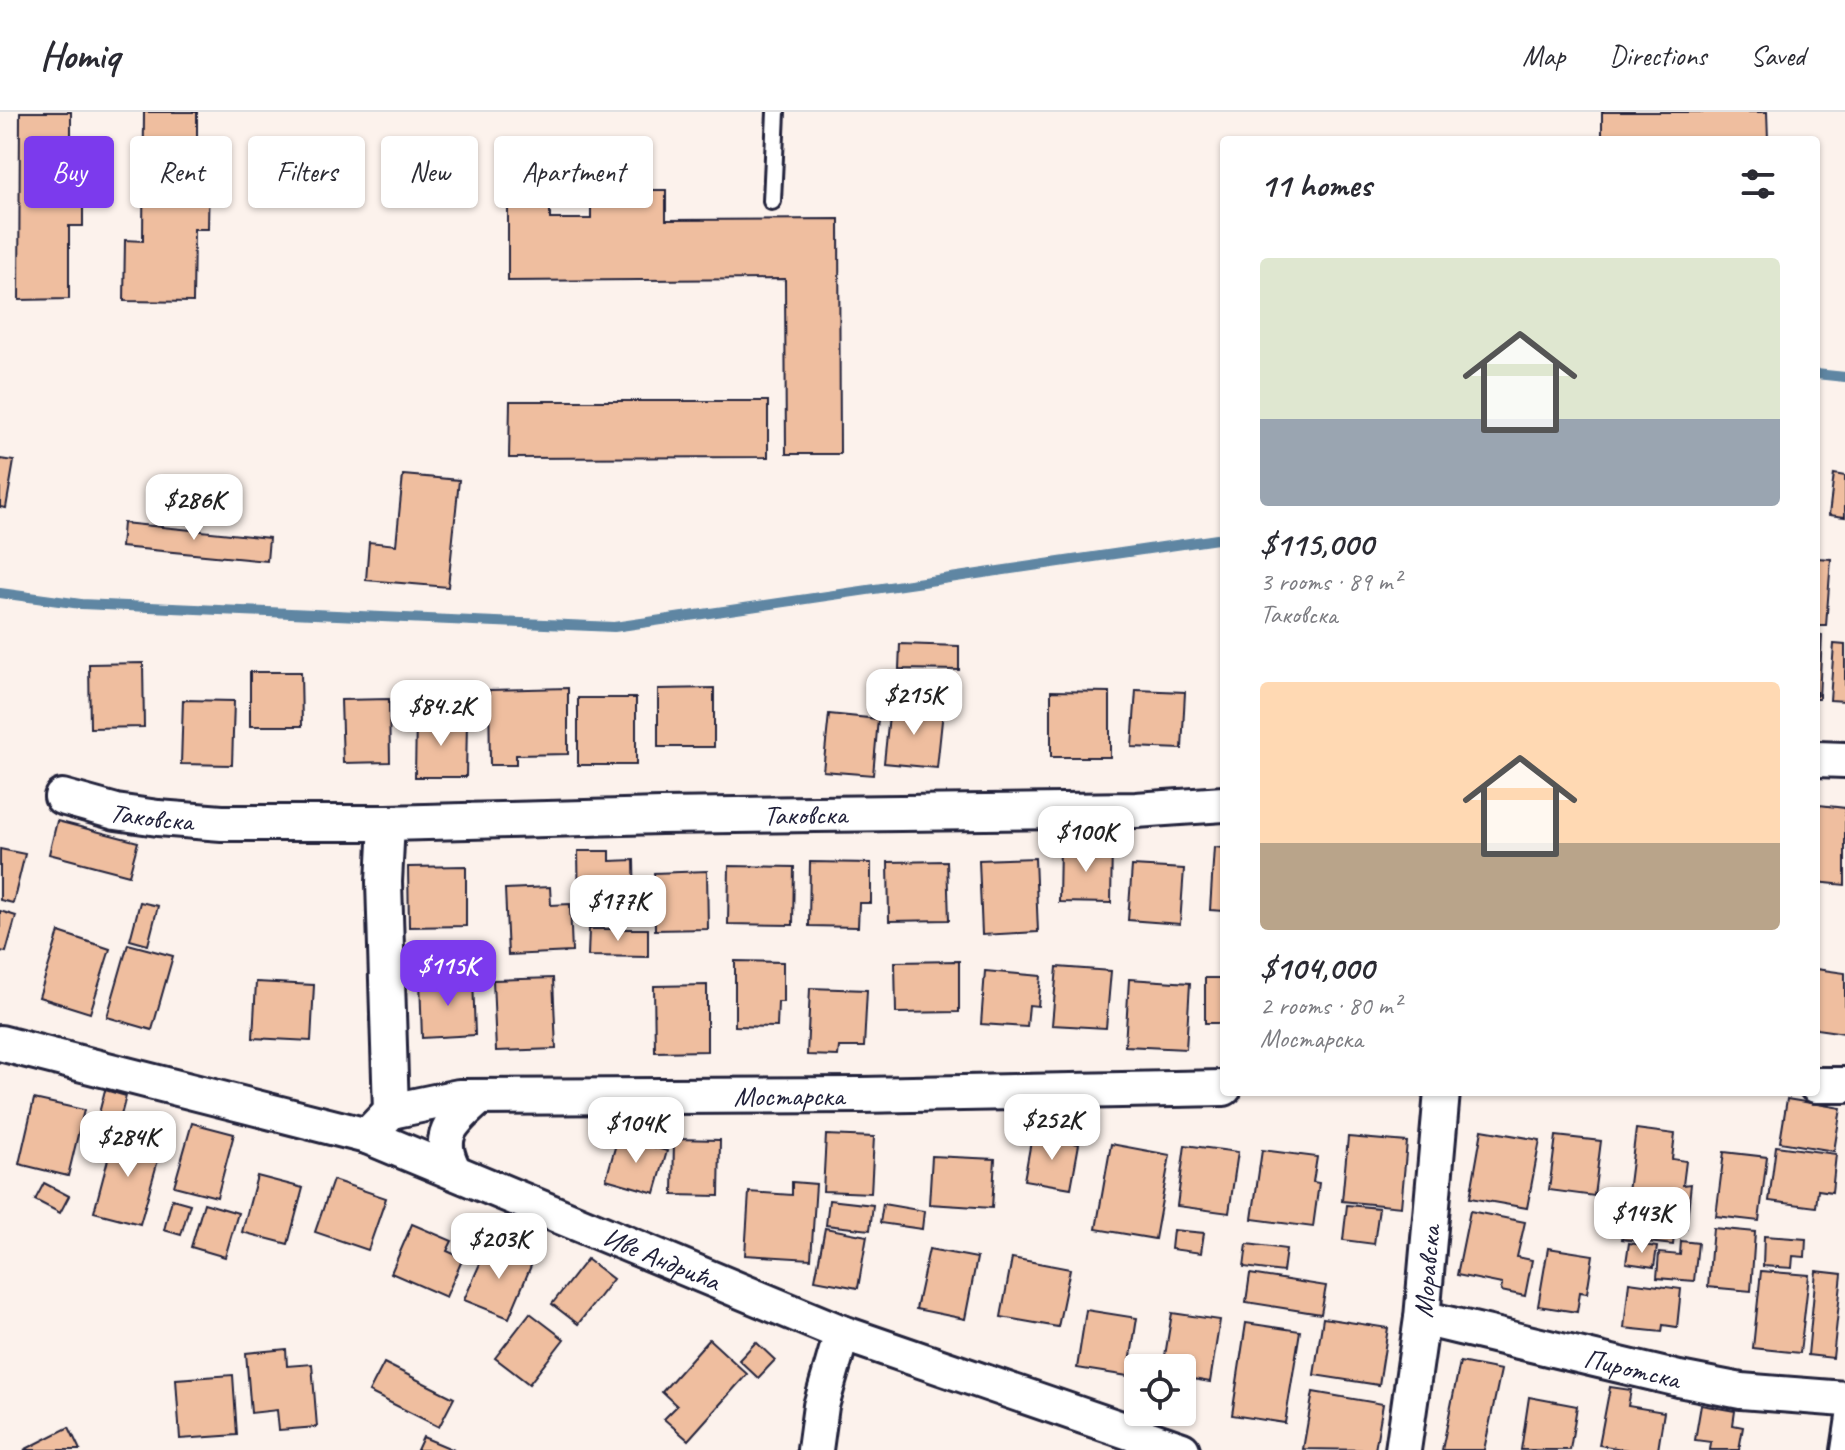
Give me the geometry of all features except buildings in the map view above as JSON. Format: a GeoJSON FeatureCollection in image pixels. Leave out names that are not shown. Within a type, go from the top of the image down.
{"type":"FeatureCollection","features":[{"type":"Feature","properties":{"kind":"street"},"geometry":{"type":"LineString","coordinates":[[1820,759],[1845,760]]}},
{"type":"Feature","properties":{"kind":"street","name":"Таковска"},"geometry":{"type":"LineString","coordinates":[[62,797],[116,812],[222,823],[1136,810],[1220,804]]}},
{"type":"Feature","properties":{"kind":"street"},"geometry":{"type":"LineString","coordinates":[[367,1136],[391,1111],[385,911],[387,823]]}},
{"type":"Feature","properties":{"kind":"street","name":"Иве Андрића"},"geometry":{"type":"LineString","coordinates":[[0,1043],[367,1136],[842,1333],[1182,1450]]}},
{"type":"Feature","properties":{"kind":"street"},"geometry":{"type":"LineString","coordinates":[[1820,1085],[1845,1085]]}},
{"type":"Feature","properties":{"kind":"street","name":"Мостарска"},"geometry":{"type":"LineString","coordinates":[[391,1111],[459,1097],[845,1095],[1220,1088]]}},
{"type":"Feature","properties":{"kind":"street","name":"Моравска"},"geometry":{"type":"LineString","coordinates":[[1403,1450],[1422,1318],[1442,1096]]}},
{"type":"Feature","properties":{"kind":"street"},"geometry":{"type":"LineString","coordinates":[[454,1171],[446,1157],[444,1143],[455,1119],[480,1097]]}},
{"type":"Feature","properties":{"kind":"street","name":"Пиротска"},"geometry":{"type":"LineString","coordinates":[[1422,1318],[1741,1391],[1845,1399]]}},
{"type":"Feature","properties":{"kind":"street"},"geometry":{"type":"LineString","coordinates":[[815,1450],[821,1406],[842,1333]]}},
{"type":"Feature","properties":{"kind":"lane"},"geometry":{"type":"LineString","coordinates":[[772,201],[776,112]]}},
{"type":"Feature","properties":{"kind":"lane"},"geometry":{"type":"LineString","coordinates":[[1840,1450],[1845,1417]]}},
{"type":"Feature","properties":{"kind":"waterway"},"geometry":{"type":"LineString","coordinates":[[1820,374],[1845,377]]}},
{"type":"Feature","properties":{"kind":"waterway"},"geometry":{"type":"LineString","coordinates":[[0,593],[81,604],[614,627],[1220,539]]}}]}
